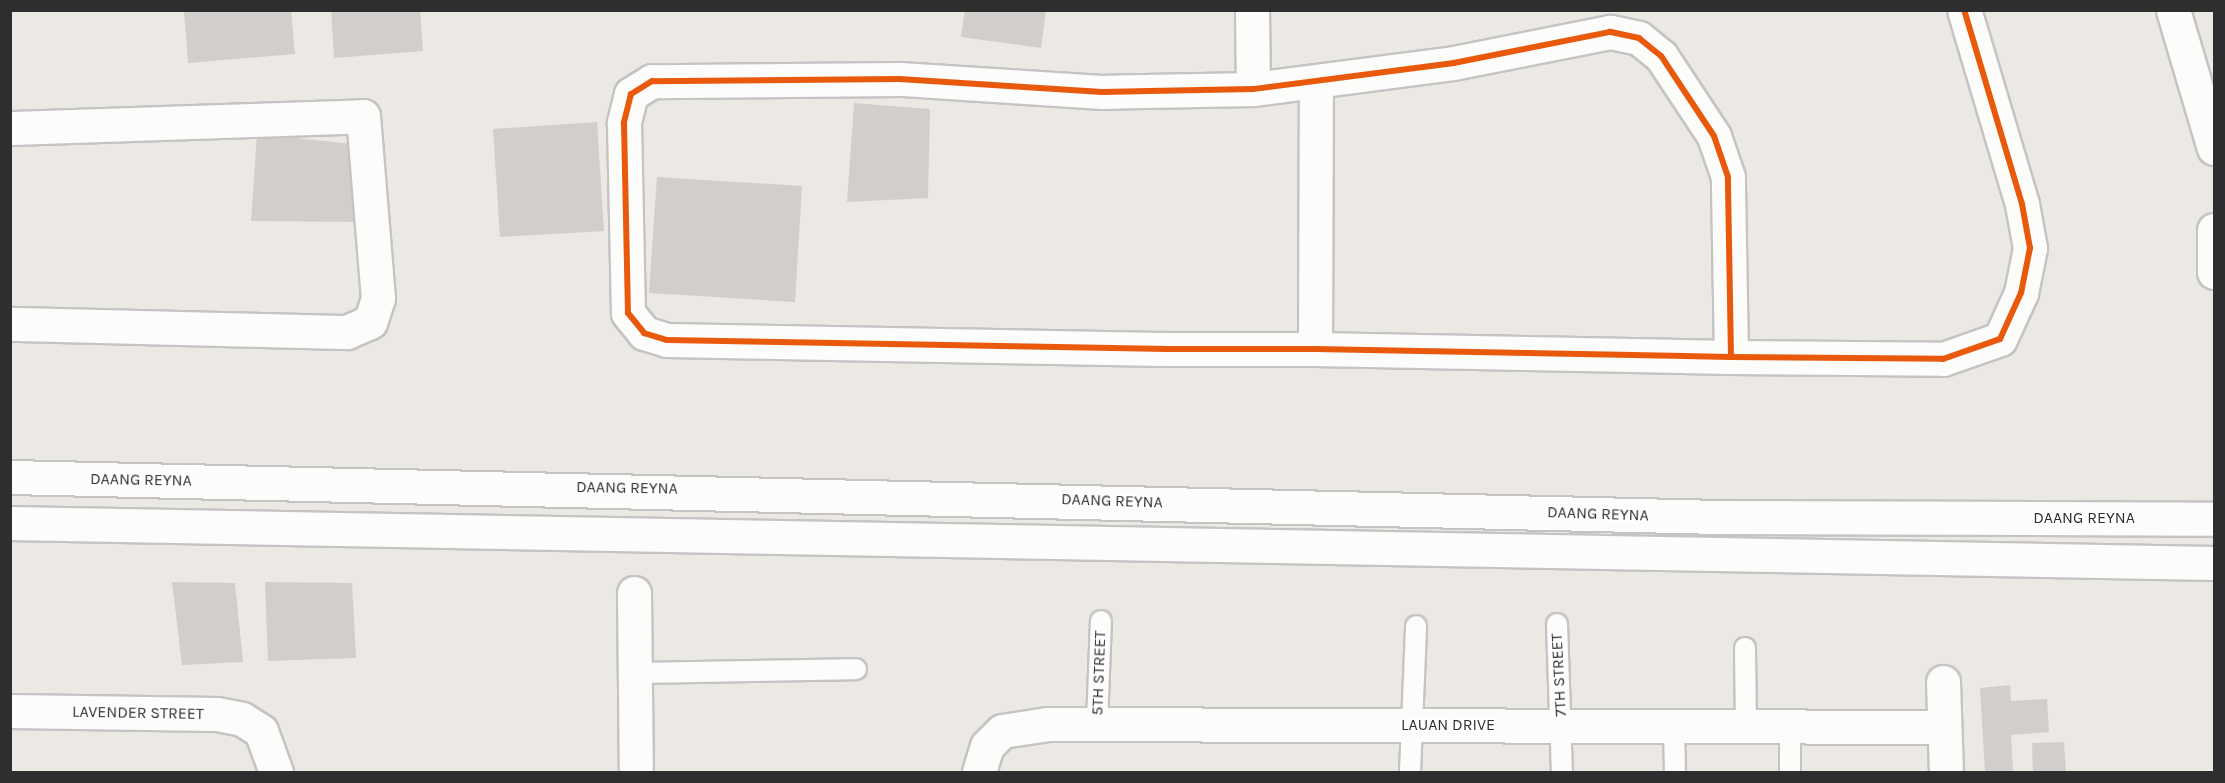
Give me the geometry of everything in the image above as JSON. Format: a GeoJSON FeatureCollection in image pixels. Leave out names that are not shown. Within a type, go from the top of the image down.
{"type":"FeatureCollection","features":[{"type":"Feature","properties":{"kind":"street"},"geometry":{"type":"LineString","coordinates":[[1252,10],[1253,89]]}},
{"type":"Feature","properties":{"kind":"street"},"geometry":{"type":"LineString","coordinates":[[1731,357],[1728,177],[1714,136],[1661,56],[1639,38],[1591,35],[1316,84],[1253,89],[1102,92],[899,80],[652,81],[631,93],[624,123],[628,313],[644,333],[667,340],[1731,357],[1943,359],[2000,339],[2021,293],[2030,248],[2022,204],[1964,10]]}},
{"type":"Feature","properties":{"kind":"street"},"geometry":{"type":"LineString","coordinates":[[2173,10],[2214,147]]}},
{"type":"Feature","properties":{"kind":"street"},"geometry":{"type":"LineString","coordinates":[[1315,349],[1316,84]]}},
{"type":"Feature","properties":{"kind":"street"},"geometry":{"type":"LineString","coordinates":[[10,128],[363,116],[378,298],[370,322],[347,332],[10,324]]}},
{"type":"Feature","properties":{"kind":"street"},"geometry":{"type":"LineString","coordinates":[[2214,230],[2214,272]]}},
{"type":"Feature","properties":{"kind":"street","name":"DAANG REYNA"},"geometry":{"type":"LineString","coordinates":[[10,477],[615,488],[1725,517],[2214,519]]}},
{"type":"Feature","properties":{"kind":"street"},"geometry":{"type":"LineString","coordinates":[[615,488],[615,534]]}},
{"type":"Feature","properties":{"kind":"street"},"geometry":{"type":"LineString","coordinates":[[10,523],[2214,563]]}},
{"type":"Feature","properties":{"kind":"street"},"geometry":{"type":"LineString","coordinates":[[634,593],[636,772]]}},
{"type":"Feature","properties":{"kind":"street"},"geometry":{"type":"LineString","coordinates":[[1942,682],[1946,772]]}},
{"type":"Feature","properties":{"kind":"street","name":"LAVENDER STREET"},"geometry":{"type":"LineString","coordinates":[[10,711],[217,714],[261,731],[276,772]]}},
{"type":"Feature","properties":{"kind":"street","name":"LAUAN DRIVE"},"geometry":{"type":"LineString","coordinates":[[980,772],[987,746],[1002,731],[1097,724],[1944,727]]}},
{"type":"Feature","properties":{"kind":"lane","name":"5TH STREET"},"geometry":{"type":"LineString","coordinates":[[1097,724],[1101,621]]}},
{"type":"Feature","properties":{"kind":"lane","name":"7TH STREET"},"geometry":{"type":"LineString","coordinates":[[1557,624],[1562,772]]}},
{"type":"Feature","properties":{"kind":"lane"},"geometry":{"type":"LineString","coordinates":[[1410,772],[1414,725],[1416,626]]}},
{"type":"Feature","properties":{"kind":"lane"},"geometry":{"type":"LineString","coordinates":[[1745,648],[1746,726]]}},
{"type":"Feature","properties":{"kind":"lane"},"geometry":{"type":"LineString","coordinates":[[634,673],[856,669]]}},
{"type":"Feature","properties":{"kind":"lane"},"geometry":{"type":"LineString","coordinates":[[1674,726],[1675,772]]}},
{"type":"Feature","properties":{"kind":"lane"},"geometry":{"type":"LineString","coordinates":[[1790,726],[1790,772]]}},
{"type":"Feature","properties":{"kind":"building"},"geometry":{"type":"Polygon","coordinates":[[[184,10],[291,10],[295,54],[188,63],[184,10]]]}},
{"type":"Feature","properties":{"kind":"building"},"geometry":{"type":"Polygon","coordinates":[[[331,10],[420,10],[423,51],[334,58],[331,10]]]}},
{"type":"Feature","properties":{"kind":"building"},"geometry":{"type":"Polygon","coordinates":[[[965,10],[1046,10],[1041,48],[961,37],[965,10]]]}},
{"type":"Feature","properties":{"kind":"building"},"geometry":{"type":"Polygon","coordinates":[[[854,103],[930,109],[928,198],[847,202],[854,103]]]}},
{"type":"Feature","properties":{"kind":"building"},"geometry":{"type":"Polygon","coordinates":[[[597,122],[604,231],[500,237],[493,129],[597,122]]]}},
{"type":"Feature","properties":{"kind":"building"},"geometry":{"type":"Polygon","coordinates":[[[257,134],[352,144],[354,222],[251,221],[257,134]]]}},
{"type":"Feature","properties":{"kind":"building"},"geometry":{"type":"Polygon","coordinates":[[[657,177],[802,186],[795,302],[649,293],[657,177]]]}},
{"type":"Feature","properties":{"kind":"building"},"geometry":{"type":"Polygon","coordinates":[[[172,582],[235,583],[243,662],[182,665],[172,582]]]}},
{"type":"Feature","properties":{"kind":"building"},"geometry":{"type":"Polygon","coordinates":[[[265,582],[352,583],[356,658],[268,661],[265,582]]]}},
{"type":"Feature","properties":{"kind":"building"},"geometry":{"type":"Polygon","coordinates":[[[2010,685],[2011,701],[2047,699],[2049,732],[2011,735],[2013,772],[1985,772],[1980,688],[2010,685]]]}},
{"type":"Feature","properties":{"kind":"building"},"geometry":{"type":"Polygon","coordinates":[[[2064,742],[2066,772],[2033,772],[2032,743],[2064,742]]]}},
{"type":"Feature","properties":{"kind":"cycle path"},"geometry":{"type":"LineString","coordinates":[[1731,357],[1728,177],[1714,136],[1661,56],[1639,38],[1610,32],[1454,63],[1253,89],[1102,92],[899,79],[652,81],[631,94],[624,123],[628,313],[644,333],[667,340],[1168,349],[1315,349],[1731,357],[1943,359],[2000,339],[2021,293],[2030,248],[2022,204],[1964,10]]}}]}
